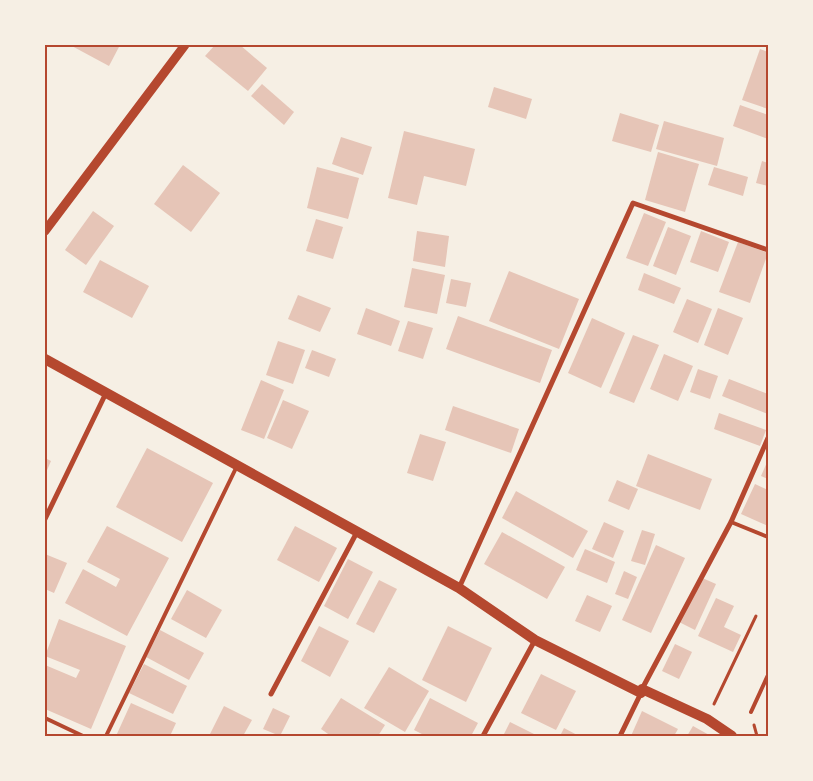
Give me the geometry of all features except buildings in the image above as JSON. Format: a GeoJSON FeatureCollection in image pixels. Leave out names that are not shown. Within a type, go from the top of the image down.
{"type":"FeatureCollection","features":[{"type":"Feature","properties":{"kind":"main road"},"geometry":{"type":"LineString","coordinates":[[45,359],[459,588],[535,640],[707,720],[732,736]]}},
{"type":"Feature","properties":{"kind":"street"},"geometry":{"type":"LineString","coordinates":[[45,232],[184,45]]}},
{"type":"Feature","properties":{"kind":"street"},"geometry":{"type":"LineString","coordinates":[[459,588],[633,203],[768,250]]}},
{"type":"Feature","properties":{"kind":"street"},"geometry":{"type":"LineString","coordinates":[[45,519],[106,393]]}},
{"type":"Feature","properties":{"kind":"street"},"geometry":{"type":"LineString","coordinates":[[620,736],[731,522],[768,438]]}},
{"type":"Feature","properties":{"kind":"street"},"geometry":{"type":"LineString","coordinates":[[271,694],[358,532]]}},
{"type":"Feature","properties":{"kind":"street"},"geometry":{"type":"LineString","coordinates":[[483,736],[535,640]]}},
{"type":"Feature","properties":{"kind":"lane"},"geometry":{"type":"LineString","coordinates":[[106,736],[237,465]]}},
{"type":"Feature","properties":{"kind":"lane"},"geometry":{"type":"LineString","coordinates":[[731,522],[768,537]]}},
{"type":"Feature","properties":{"kind":"lane"},"geometry":{"type":"LineString","coordinates":[[751,712],[768,676]]}},
{"type":"Feature","properties":{"kind":"lane"},"geometry":{"type":"LineString","coordinates":[[45,718],[83,736]]}},
{"type":"Feature","properties":{"kind":"path"},"geometry":{"type":"LineString","coordinates":[[707,720],[756,616]]}}]}
